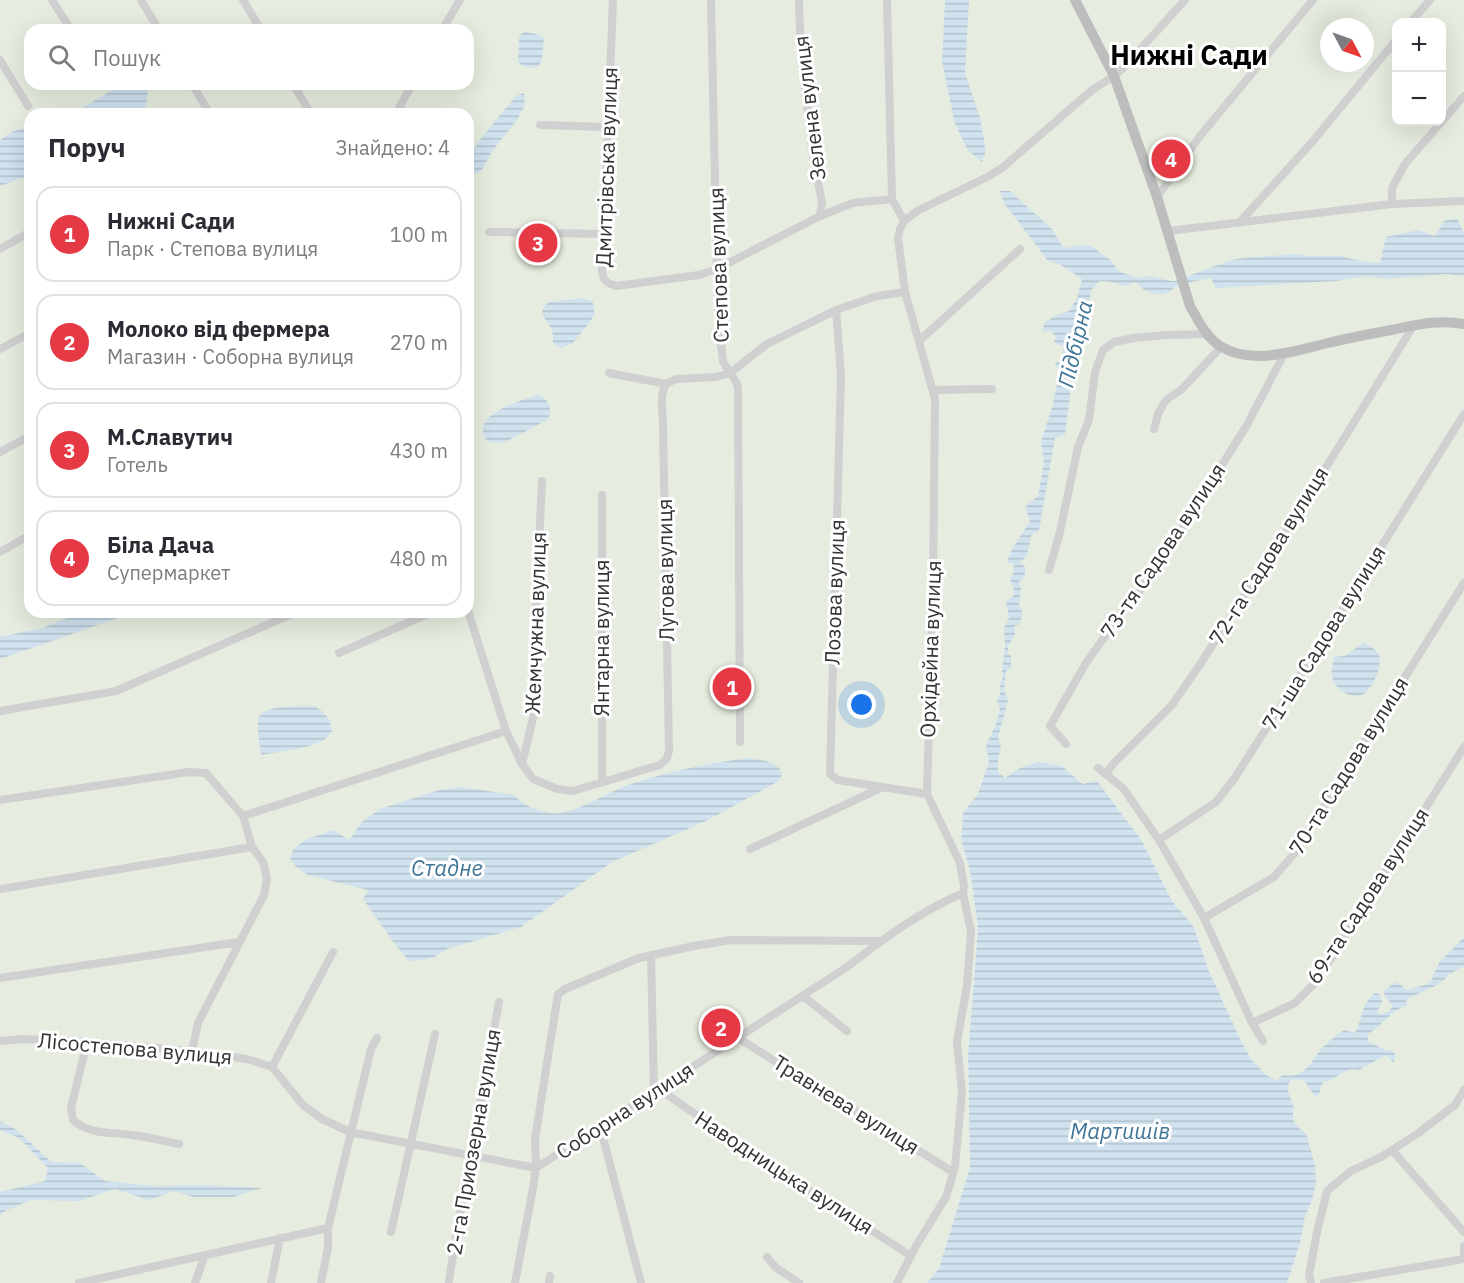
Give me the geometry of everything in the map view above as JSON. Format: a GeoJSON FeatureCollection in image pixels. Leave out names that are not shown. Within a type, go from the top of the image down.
{"type":"FeatureCollection","features":[{"type":"Feature","properties":{"kind":"street"},"geometry":{"type":"LineString","coordinates":[[52,0],[67,24]]}},
{"type":"Feature","properties":{"kind":"street"},"geometry":{"type":"LineString","coordinates":[[141,0],[155,24]]}},
{"type":"Feature","properties":{"kind":"street"},"geometry":{"type":"LineString","coordinates":[[243,0],[257,24]]}},
{"type":"Feature","properties":{"kind":"street"},"geometry":{"type":"LineString","coordinates":[[445,24],[459,0]]}},
{"type":"Feature","properties":{"kind":"street","name":"Дмитрівська вулиця"},"geometry":{"type":"LineString","coordinates":[[613,0],[602,272],[609,284],[616,286],[699,275],[717,269],[820,216],[852,204],[892,199]]}},
{"type":"Feature","properties":{"kind":"street","name":"Степова вулиця"},"geometry":{"type":"LineString","coordinates":[[711,0],[718,317],[723,361],[738,387],[740,742]]}},
{"type":"Feature","properties":{"kind":"street","name":"Зелена вулиця"},"geometry":{"type":"LineString","coordinates":[[799,0],[801,55],[813,157],[822,202],[820,216]]}},
{"type":"Feature","properties":{"kind":"street"},"geometry":{"type":"LineString","coordinates":[[887,0],[892,199],[904,221],[917,211],[1002,168],[1092,90],[1114,76],[1185,0]]}},
{"type":"Feature","properties":{"kind":"street"},"geometry":{"type":"LineString","coordinates":[[1075,0],[1114,76],[1157,197],[1190,306],[1207,334],[1221,347],[1246,355],[1284,354],[1434,321],[1464,324]]}},
{"type":"Feature","properties":{"kind":"street"},"geometry":{"type":"LineString","coordinates":[[1157,197],[1200,136],[1313,0]]}},
{"type":"Feature","properties":{"kind":"street"},"geometry":{"type":"LineString","coordinates":[[1414,18],[1430,0]]}},
{"type":"Feature","properties":{"kind":"street"},"geometry":{"type":"LineString","coordinates":[[1239,224],[1313,141],[1392,45]]}},
{"type":"Feature","properties":{"kind":"street"},"geometry":{"type":"LineString","coordinates":[[0,60],[28,106]]}},
{"type":"Feature","properties":{"kind":"street"},"geometry":{"type":"LineString","coordinates":[[196,90],[206,108]]}},
{"type":"Feature","properties":{"kind":"street"},"geometry":{"type":"LineString","coordinates":[[297,90],[307,108]]}},
{"type":"Feature","properties":{"kind":"street"},"geometry":{"type":"LineString","coordinates":[[399,108],[409,90]]}},
{"type":"Feature","properties":{"kind":"street"},"geometry":{"type":"LineString","coordinates":[[1392,204],[1392,188],[1405,164],[1464,96]]}},
{"type":"Feature","properties":{"kind":"street"},"geometry":{"type":"LineString","coordinates":[[540,125],[607,127]]}},
{"type":"Feature","properties":{"kind":"street"},"geometry":{"type":"LineString","coordinates":[[1168,231],[1392,204],[1464,201]]}},
{"type":"Feature","properties":{"kind":"street","name":"Орхідейна вулиця"},"geometry":{"type":"LineString","coordinates":[[897,1283],[946,1197],[953,1172],[962,1092],[957,1042],[967,986],[971,932],[960,863],[927,794],[935,399],[905,292],[898,238],[904,221]]}},
{"type":"Feature","properties":{"kind":"street"},"geometry":{"type":"LineString","coordinates":[[489,232],[603,234]]}},
{"type":"Feature","properties":{"kind":"street"},"geometry":{"type":"LineString","coordinates":[[0,249],[24,235]]}},
{"type":"Feature","properties":{"kind":"street"},"geometry":{"type":"LineString","coordinates":[[919,341],[1020,249]]}},
{"type":"Feature","properties":{"kind":"street"},"geometry":{"type":"LineString","coordinates":[[609,373],[666,384],[676,379],[730,373],[767,344],[836,310],[878,296],[905,292]]}},
{"type":"Feature","properties":{"kind":"street","name":"Лозова вулиця"},"geometry":{"type":"LineString","coordinates":[[836,310],[841,375],[830,774],[838,780],[857,784],[885,786],[927,794]]}},
{"type":"Feature","properties":{"kind":"street","name":"72-га Садова вулиця"},"geometry":{"type":"LineString","coordinates":[[1106,773],[1172,705],[1199,666],[1301,508],[1414,325]]}},
{"type":"Feature","properties":{"kind":"street"},"geometry":{"type":"LineString","coordinates":[[1049,570],[1059,536],[1078,447],[1089,420],[1095,372],[1103,350],[1114,342],[1134,338],[1207,334]]}},
{"type":"Feature","properties":{"kind":"street"},"geometry":{"type":"LineString","coordinates":[[0,349],[24,336]]}},
{"type":"Feature","properties":{"kind":"street"},"geometry":{"type":"LineString","coordinates":[[1154,429],[1164,403],[1181,390],[1221,347]]}},
{"type":"Feature","properties":{"kind":"street","name":"73-тя Садова вулиця"},"geometry":{"type":"LineString","coordinates":[[1066,744],[1050,726],[1086,663],[1176,538],[1247,425],[1284,354]]}},
{"type":"Feature","properties":{"kind":"street","name":"Лугова вулиця"},"geometry":{"type":"LineString","coordinates":[[602,781],[660,765],[667,758],[669,751],[662,396],[666,384]]}},
{"type":"Feature","properties":{"kind":"street"},"geometry":{"type":"LineString","coordinates":[[933,390],[992,388]]}},
{"type":"Feature","properties":{"kind":"street","name":"71-ша Садова вулиця"},"geometry":{"type":"LineString","coordinates":[[1159,840],[1216,802],[1234,779],[1464,414]]}},
{"type":"Feature","properties":{"kind":"street"},"geometry":{"type":"LineString","coordinates":[[0,452],[24,439]]}},
{"type":"Feature","properties":{"kind":"street","name":"Жемчужна вулиця"},"geometry":{"type":"LineString","coordinates":[[522,764],[535,710],[533,669],[542,481]]}},
{"type":"Feature","properties":{"kind":"street","name":"Янтарна вулиця"},"geometry":{"type":"LineString","coordinates":[[602,495],[602,781]]}},
{"type":"Feature","properties":{"kind":"street"},"geometry":{"type":"LineString","coordinates":[[0,552],[24,538]]}},
{"type":"Feature","properties":{"kind":"street","name":"70-та Садова вулиця"},"geometry":{"type":"LineString","coordinates":[[1204,918],[1274,877],[1294,854],[1464,583]]}},
{"type":"Feature","properties":{"kind":"street"},"geometry":{"type":"LineString","coordinates":[[0,711],[116,691],[282,618]]}},
{"type":"Feature","properties":{"kind":"street"},"geometry":{"type":"LineString","coordinates":[[339,653],[418,618]]}},
{"type":"Feature","properties":{"kind":"street"},"geometry":{"type":"LineString","coordinates":[[470,618],[506,731],[522,764],[533,779],[549,787],[573,790],[602,781]]}},
{"type":"Feature","properties":{"kind":"street"},"geometry":{"type":"LineString","coordinates":[[243,816],[506,731]]}},
{"type":"Feature","properties":{"kind":"street","name":"69-та Садова вулиця"},"geometry":{"type":"LineString","coordinates":[[1252,1023],[1295,1003],[1316,982],[1464,747]]}},
{"type":"Feature","properties":{"kind":"street"},"geometry":{"type":"LineString","coordinates":[[1098,768],[1123,788],[1159,840],[1204,918],[1252,1023],[1263,1041]]}},
{"type":"Feature","properties":{"kind":"street"},"geometry":{"type":"LineString","coordinates":[[0,800],[189,772],[206,773],[243,816],[252,847],[263,862],[267,878],[264,895],[198,1023],[192,1051]]}},
{"type":"Feature","properties":{"kind":"street"},"geometry":{"type":"LineString","coordinates":[[750,849],[885,786]]}},
{"type":"Feature","properties":{"kind":"street"},"geometry":{"type":"LineString","coordinates":[[0,889],[252,847]]}},
{"type":"Feature","properties":{"kind":"street","name":"Соборна вулиця"},"geometry":{"type":"LineString","coordinates":[[350,1132],[536,1168],[847,967],[880,941],[944,901],[963,893]]}},
{"type":"Feature","properties":{"kind":"street"},"geometry":{"type":"LineString","coordinates":[[515,1283],[536,1168],[535,1139],[558,994],[639,958],[730,940],[880,941]]}},
{"type":"Feature","properties":{"kind":"street"},"geometry":{"type":"LineString","coordinates":[[0,978],[239,942]]}},
{"type":"Feature","properties":{"kind":"street"},"geometry":{"type":"LineString","coordinates":[[333,952],[272,1067],[303,1105],[322,1119],[350,1132]]}},
{"type":"Feature","properties":{"kind":"street"},"geometry":{"type":"LineString","coordinates":[[651,955],[656,1090]]}},
{"type":"Feature","properties":{"kind":"street"},"geometry":{"type":"LineString","coordinates":[[803,996],[847,1031]]}},
{"type":"Feature","properties":{"kind":"street","name":"2-га Приозерна вулиця"},"geometry":{"type":"LineString","coordinates":[[449,1281],[499,1002]]}},
{"type":"Feature","properties":{"kind":"street"},"geometry":{"type":"LineString","coordinates":[[391,1232],[435,1034]]}},
{"type":"Feature","properties":{"kind":"street"},"geometry":{"type":"LineString","coordinates":[[321,1283],[328,1247],[328,1228],[371,1048],[377,1038]]}},
{"type":"Feature","properties":{"kind":"street","name":"Травнева вулиця"},"geometry":{"type":"LineString","coordinates":[[738,1038],[953,1172]]}},
{"type":"Feature","properties":{"kind":"street","name":"Лісостепова вулиця"},"geometry":{"type":"LineString","coordinates":[[0,1041],[21,1039],[87,1042],[192,1051],[247,1059],[272,1067]]}},
{"type":"Feature","properties":{"kind":"street"},"geometry":{"type":"LineString","coordinates":[[87,1042],[71,1108],[73,1120],[89,1130],[133,1135],[179,1144]]}},
{"type":"Feature","properties":{"kind":"street","name":"Наводницька вулиця"},"geometry":{"type":"LineString","coordinates":[[656,1090],[911,1256]]}},
{"type":"Feature","properties":{"kind":"street"},"geometry":{"type":"LineString","coordinates":[[1311,1283],[1309,1275],[1327,1191],[1351,1172],[1417,1134],[1455,1105],[1464,1090]]}},
{"type":"Feature","properties":{"kind":"street"},"geometry":{"type":"LineString","coordinates":[[600,1126],[641,1283]]}},
{"type":"Feature","properties":{"kind":"street"},"geometry":{"type":"LineString","coordinates":[[1392,1150],[1464,1232]]}},
{"type":"Feature","properties":{"kind":"street"},"geometry":{"type":"LineString","coordinates":[[79,1283],[328,1228]]}},
{"type":"Feature","properties":{"kind":"street"},"geometry":{"type":"LineString","coordinates":[[271,1283],[280,1238]]}},
{"type":"Feature","properties":{"kind":"street"},"geometry":{"type":"LineString","coordinates":[[1324,1283],[1464,1259],[1464,1246]]}},
{"type":"Feature","properties":{"kind":"street"},"geometry":{"type":"LineString","coordinates":[[195,1283],[205,1255]]}},
{"type":"Feature","properties":{"kind":"street"},"geometry":{"type":"LineString","coordinates":[[767,1257],[775,1267],[800,1283]]}},
{"type":"Feature","properties":{"kind":"street"},"geometry":{"type":"LineString","coordinates":[[119,1283],[123,1273]]}},
{"type":"Feature","properties":{"kind":"shaded area","name":"Нижні Сади"},"geometry":{"type":"Polygon","coordinates":[[[0,0],[1464,0],[1464,1283],[1287,1283],[1301,1240],[1304,1220],[1311,1203],[1299,1128],[1294,1122],[1294,1107],[1287,1088],[1265,1074],[1252,1060],[1242,1043],[1208,969],[1194,927],[1172,901],[1142,841],[1062,766],[1020,768],[963,813],[961,840],[970,871],[978,928],[968,1054],[970,1167],[939,1268],[927,1283],[0,1283],[0,0]]]}},
{"type":"Feature","properties":{"kind":"water"},"geometry":{"type":"Polygon","coordinates":[[[945,0],[969,0],[965,73],[980,118],[986,151],[982,162],[968,150],[955,124],[942,62],[945,0]]]}},
{"type":"Feature","properties":{"kind":"water"},"geometry":{"type":"Polygon","coordinates":[[[525,32],[544,38],[541,62],[532,68],[518,62],[519,37],[525,32]]]}},
{"type":"Feature","properties":{"kind":"water"},"geometry":{"type":"Polygon","coordinates":[[[112,90],[148,90],[146,106],[142,108],[82,108],[112,90]]]}},
{"type":"Feature","properties":{"kind":"water"},"geometry":{"type":"Polygon","coordinates":[[[523,93],[525,95],[524,107],[517,120],[493,150],[480,172],[474,173],[474,149],[516,96],[523,93]]]}},
{"type":"Feature","properties":{"kind":"water"},"geometry":{"type":"Polygon","coordinates":[[[24,128],[24,177],[0,186],[0,140],[14,131],[24,128]]]}},
{"type":"Feature","properties":{"kind":"water","name":"Мартишів"},"geometry":{"type":"Polygon","coordinates":[[[1000,191],[1010,191],[1053,230],[1065,248],[1091,246],[1112,261],[1118,271],[1137,278],[1152,276],[1170,281],[1243,258],[1296,254],[1340,256],[1380,263],[1386,237],[1418,230],[1435,236],[1444,221],[1457,218],[1464,233],[1464,276],[1447,274],[1386,279],[1367,276],[1336,281],[1216,288],[1211,278],[1174,287],[1161,294],[1147,291],[1135,282],[1126,286],[1100,281],[1091,290],[1080,368],[1071,386],[1065,435],[1055,438],[1039,530],[1031,536],[1027,556],[1020,562],[1025,567],[1025,575],[1019,582],[1021,589],[1019,604],[1023,614],[1019,625],[1014,626],[1015,634],[1008,647],[1011,668],[1006,671],[1004,690],[1008,701],[998,737],[1001,747],[998,772],[1005,778],[1020,768],[1038,762],[1062,766],[1083,784],[1097,781],[1142,841],[1172,901],[1194,927],[1208,969],[1242,1043],[1252,1060],[1265,1074],[1277,1081],[1282,1075],[1290,1076],[1303,1072],[1324,1046],[1344,1030],[1355,1033],[1370,997],[1375,993],[1380,994],[1382,1002],[1377,1012],[1381,1014],[1389,1011],[1393,1006],[1384,991],[1397,982],[1407,990],[1431,981],[1439,963],[1464,937],[1464,966],[1435,986],[1409,998],[1406,1001],[1408,1005],[1397,1010],[1368,1034],[1368,1041],[1385,1050],[1393,1051],[1396,1056],[1393,1063],[1389,1057],[1384,1056],[1359,1070],[1351,1069],[1330,1081],[1324,1081],[1320,1093],[1315,1097],[1304,1080],[1291,1079],[1287,1088],[1294,1107],[1294,1122],[1306,1134],[1315,1165],[1316,1184],[1287,1283],[927,1283],[939,1268],[970,1167],[968,1054],[978,928],[970,871],[961,840],[963,813],[978,794],[989,762],[986,745],[1000,710],[997,701],[1003,677],[1004,628],[1009,618],[1006,600],[1014,596],[1010,578],[1014,564],[1007,562],[1012,549],[1030,521],[1025,507],[1038,496],[1044,463],[1041,442],[1056,387],[1065,378],[1055,364],[1061,359],[1064,347],[1054,342],[1056,338],[1051,330],[1042,332],[1045,322],[1069,311],[1077,298],[1082,279],[1059,264],[1048,261],[1004,203],[1000,191]]]}},
{"type":"Feature","properties":{"kind":"water"},"geometry":{"type":"Polygon","coordinates":[[[582,298],[592,301],[594,315],[572,344],[561,348],[553,343],[552,331],[543,315],[543,309],[549,302],[582,298]]]}},
{"type":"Feature","properties":{"kind":"water"},"geometry":{"type":"Polygon","coordinates":[[[537,395],[549,404],[550,412],[547,420],[507,441],[496,443],[487,441],[483,432],[484,424],[490,417],[509,405],[537,395]]]}},
{"type":"Feature","properties":{"kind":"water"},"geometry":{"type":"Polygon","coordinates":[[[68,618],[118,618],[0,659],[0,637],[42,628],[68,618]]]}},
{"type":"Feature","properties":{"kind":"water"},"geometry":{"type":"Polygon","coordinates":[[[1364,642],[1379,655],[1378,670],[1365,693],[1349,695],[1340,690],[1333,681],[1334,657],[1345,656],[1364,642]]]}},
{"type":"Feature","properties":{"kind":"water"},"geometry":{"type":"Polygon","coordinates":[[[313,706],[321,710],[330,722],[332,731],[326,738],[305,747],[261,755],[258,725],[262,713],[275,708],[313,706]]]}},
{"type":"Feature","properties":{"kind":"water","name":"Стадне"},"geometry":{"type":"Polygon","coordinates":[[[749,758],[774,764],[782,775],[777,782],[706,821],[612,862],[521,927],[447,949],[434,957],[423,960],[409,961],[397,947],[363,899],[368,890],[308,875],[295,866],[290,858],[294,848],[305,840],[333,830],[349,840],[362,822],[380,809],[439,790],[462,787],[514,795],[535,809],[547,813],[559,813],[628,785],[657,776],[703,765],[749,758]]]}},
{"type":"Feature","properties":{"kind":"water"},"geometry":{"type":"Polygon","coordinates":[[[0,1121],[17,1130],[51,1162],[80,1163],[105,1181],[153,1186],[201,1185],[262,1188],[233,1197],[193,1197],[175,1191],[149,1200],[115,1189],[79,1201],[31,1200],[0,1215],[0,1192],[45,1181],[48,1168],[19,1138],[0,1130],[0,1121]]]}},
{"type":"Feature","properties":{"kind":"place","name":"Біла Дача"},"geometry":{"type":"Point","coordinates":[1171,159]}},
{"type":"Feature","properties":{"kind":"place","name":"М.Славутич"},"geometry":{"type":"Point","coordinates":[538,243]}},
{"type":"Feature","properties":{"kind":"place","name":"Нижні Сади"},"geometry":{"type":"Point","coordinates":[732,687]}},
{"type":"Feature","properties":{"kind":"place","name":"Молоко від фермера"},"geometry":{"type":"Point","coordinates":[721,1028]}},
{"type":"Feature","properties":{"kind":"district","name":"Нижні Сади"},"geometry":{"type":"Point","coordinates":[1189,56]}},
{"type":"Feature","properties":{"kind":"water label","name":"Підбірна"},"geometry":{"type":"Point","coordinates":[1075,344]}}]}
